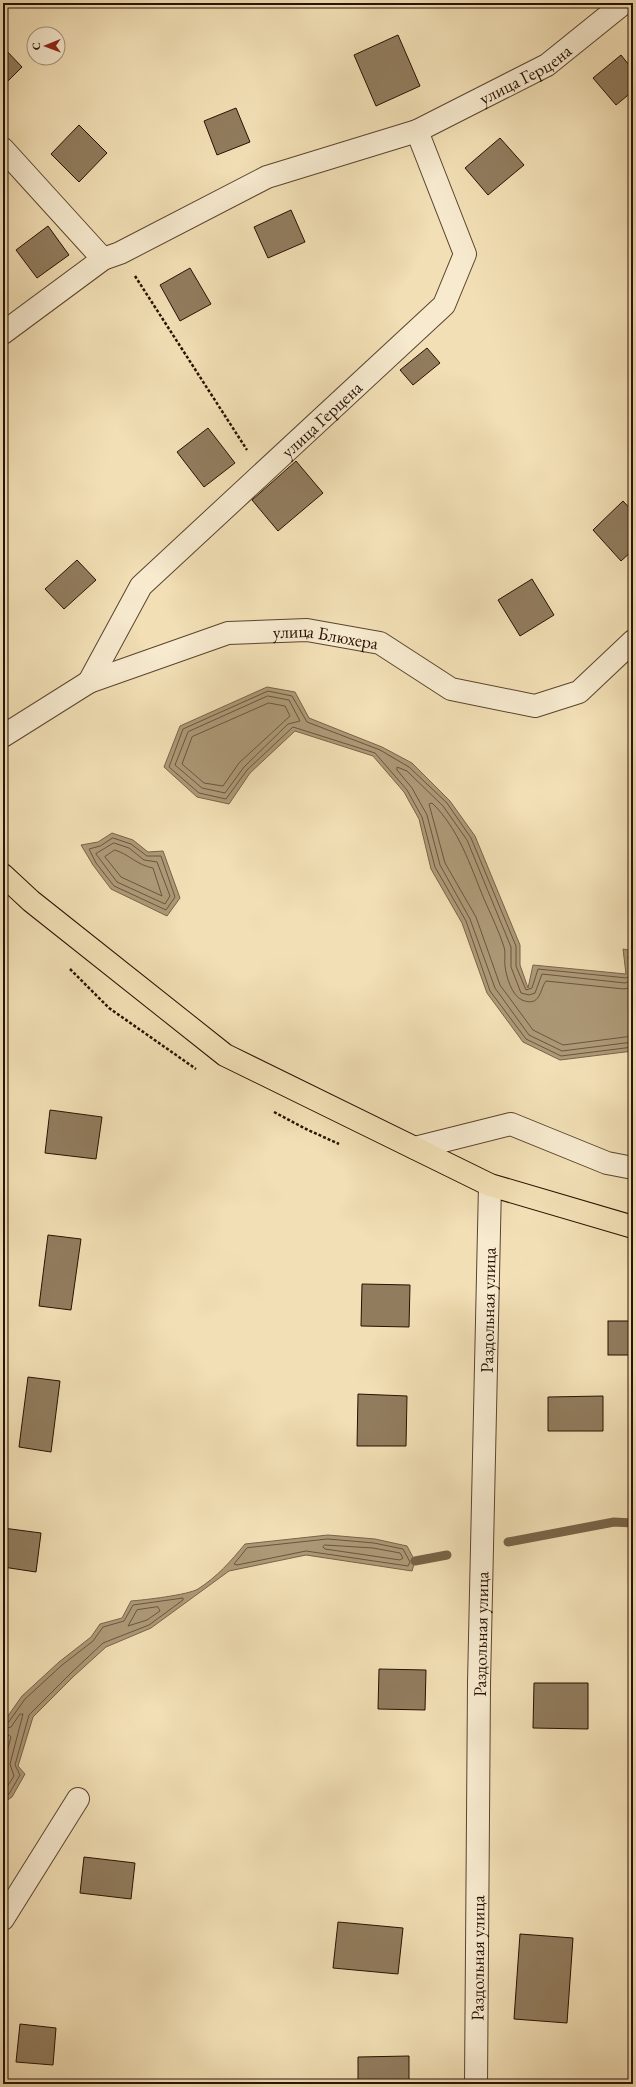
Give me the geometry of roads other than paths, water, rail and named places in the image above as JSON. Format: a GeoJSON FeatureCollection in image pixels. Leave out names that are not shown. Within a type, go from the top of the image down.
{"type":"FeatureCollection","features":[{"type":"Feature","properties":{"kind":"main road"},"geometry":{"type":"LineString","coordinates":[[3,875],[31,901],[225,1055],[490,1185],[633,1227]]}},
{"type":"Feature","properties":{"kind":"street","name":"улица Герцена"},"geometry":{"type":"LineString","coordinates":[[3,333],[112,256],[267,177],[418,131],[547,65],[624,3]]}},
{"type":"Feature","properties":{"kind":"street","name":"улица Герцена"},"geometry":{"type":"LineString","coordinates":[[89,682],[140,586],[263,474],[444,305],[465,254],[418,131]]}},
{"type":"Feature","properties":{"kind":"street"},"geometry":{"type":"LineString","coordinates":[[3,149],[112,256]]}},
{"type":"Feature","properties":{"kind":"street","name":"улица Блюхера"},"geometry":{"type":"LineString","coordinates":[[3,736],[89,682],[228,634],[307,630],[380,642],[451,689],[535,706],[579,692],[633,641]]}},
{"type":"Feature","properties":{"kind":"street"},"geometry":{"type":"LineString","coordinates":[[415,1148],[511,1124],[607,1163],[633,1168]]}},
{"type":"Feature","properties":{"kind":"street","name":"Раздольная улица"},"geometry":{"type":"LineString","coordinates":[[476,2084],[479,1683],[490,1185]]}},
{"type":"Feature","properties":{"kind":"street"},"geometry":{"type":"LineString","coordinates":[[3,1918],[78,1799]]}},
{"type":"Feature","properties":{"kind":"water"},"geometry":{"type":"Polygon","coordinates":[[[267,687],[295,692],[309,718],[382,747],[412,763],[450,801],[475,836],[520,945],[520,965],[528,988],[533,965],[626,974],[623,949],[633,951],[633,1051],[560,1060],[523,1042],[487,993],[462,923],[431,869],[419,819],[404,792],[373,756],[295,731],[250,773],[229,804],[197,797],[164,767],[180,726],[267,687]]]}},
{"type":"Feature","properties":{"kind":"water"},"geometry":{"type":"Polygon","coordinates":[[[112,833],[133,840],[148,852],[163,851],[180,898],[167,916],[111,889],[93,865],[81,845],[98,842],[112,833]]]}},
{"type":"Feature","properties":{"kind":"water"},"geometry":{"type":"Polygon","coordinates":[[[328,1535],[375,1539],[407,1546],[415,1561],[412,1571],[306,1555],[229,1571],[151,1628],[106,1647],[74,1676],[33,1717],[18,1766],[25,1774],[12,1797],[3,1803],[3,1723],[22,1696],[59,1662],[91,1637],[100,1624],[122,1618],[131,1601],[176,1595],[198,1589],[223,1568],[245,1544],[328,1535]]]}},
{"type":"Feature","properties":{"kind":"waterway"},"geometry":{"type":"LineString","coordinates":[[508,1542],[614,1522],[633,1523]]}},
{"type":"Feature","properties":{"kind":"waterway"},"geometry":{"type":"LineString","coordinates":[[415,1561],[447,1555]]}}]}
